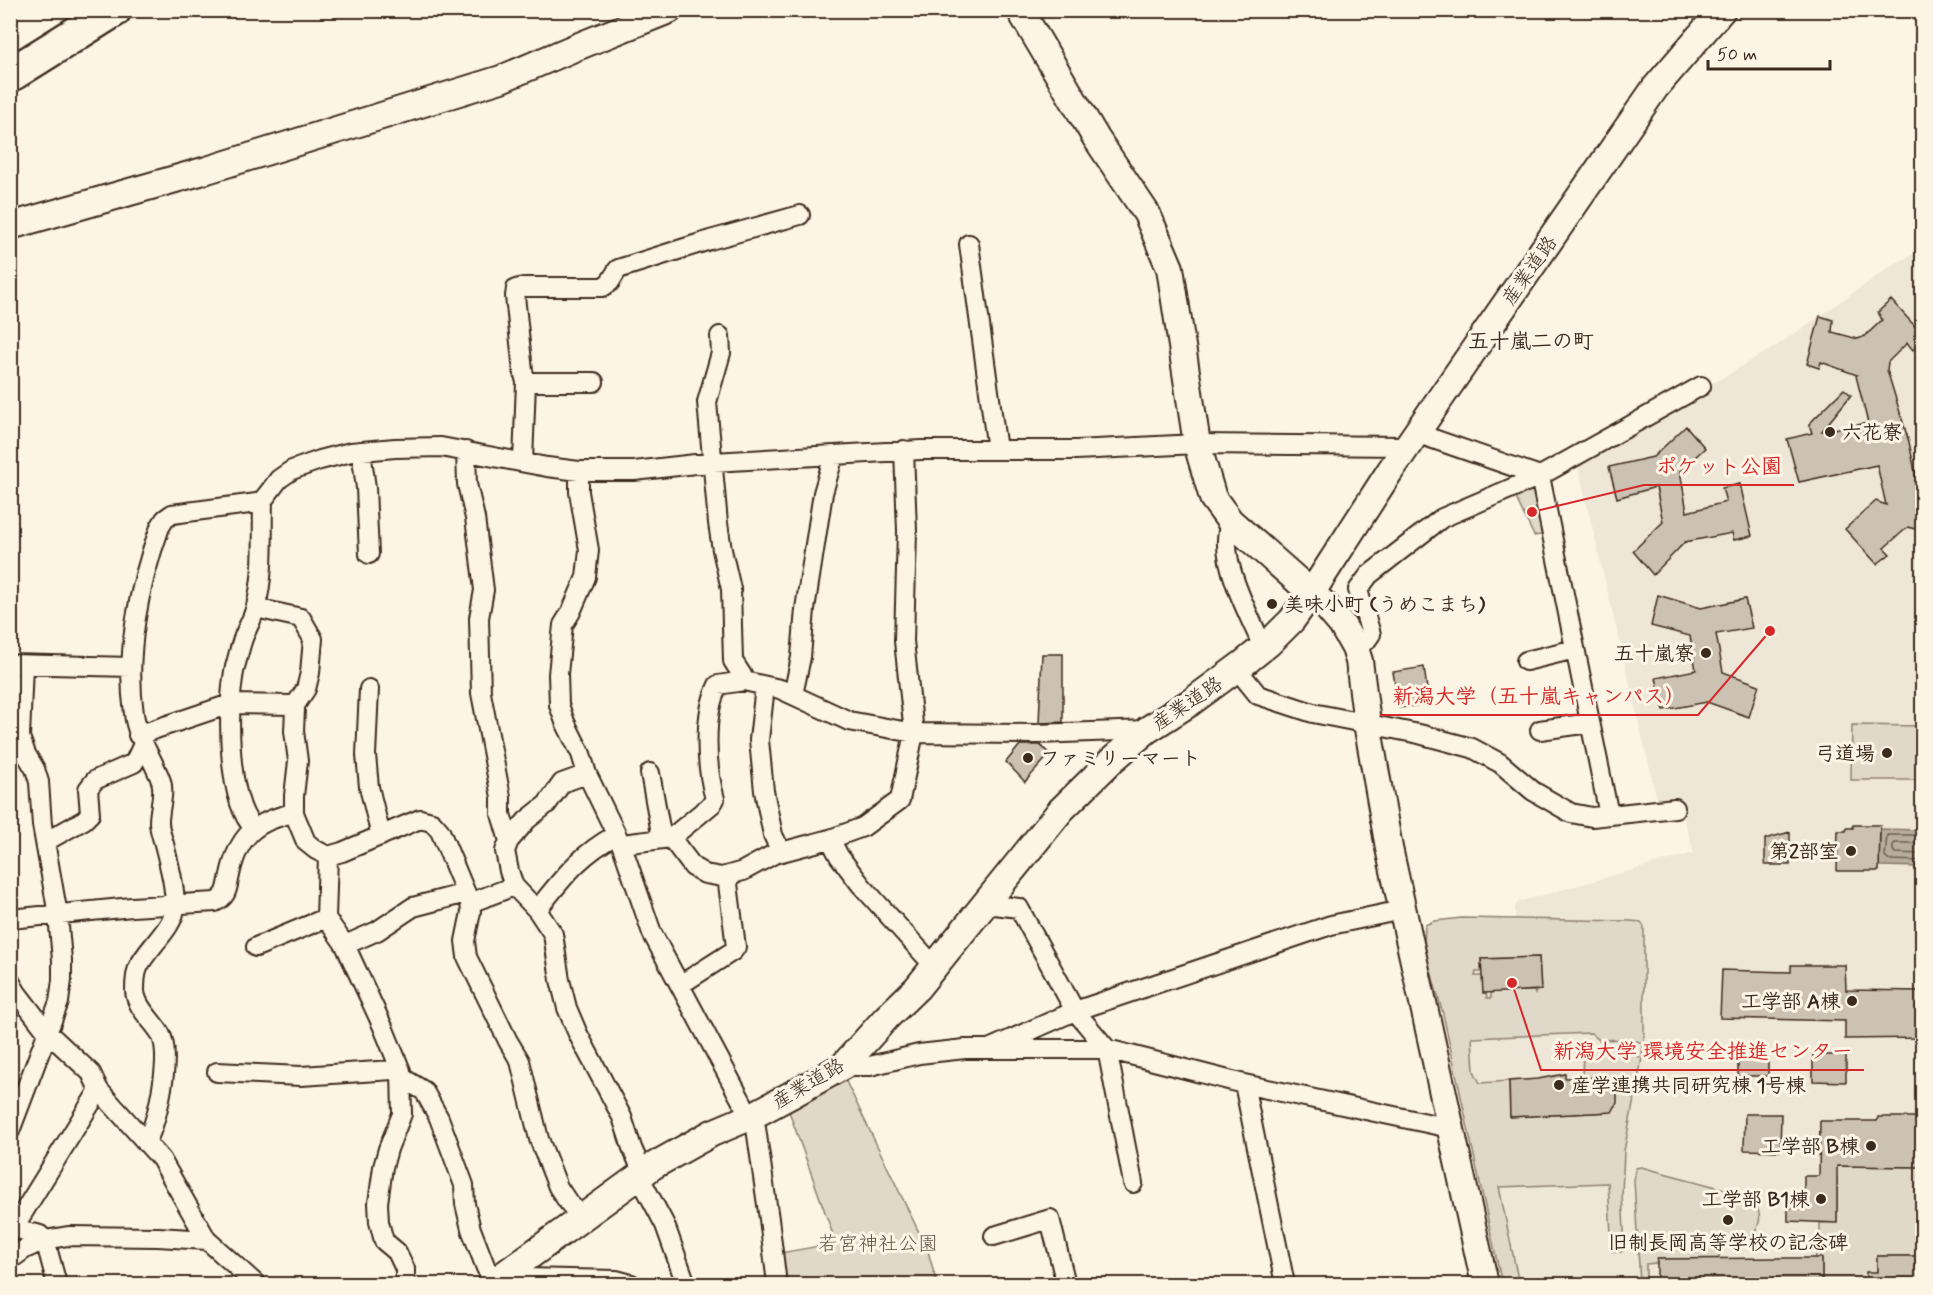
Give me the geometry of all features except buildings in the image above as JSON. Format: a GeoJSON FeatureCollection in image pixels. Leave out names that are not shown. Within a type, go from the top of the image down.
{"type":"FeatureCollection","features":[{"type":"Feature","properties":{"kind":"highway"},"geometry":{"type":"LineString","coordinates":[[10,75],[114,10]]}},
{"type":"Feature","properties":{"kind":"street"},"geometry":{"type":"LineString","coordinates":[[10,226],[207,170],[501,79],[669,10]]}},
{"type":"Feature","properties":{"kind":"street"},"geometry":{"type":"LineString","coordinates":[[1020,10],[1096,138],[1147,214],[1170,268],[1197,444],[1214,498],[1230,521],[1312,592],[1342,625],[1353,643],[1359,660],[1367,723],[1389,848],[1485,1284]]}},
{"type":"Feature","properties":{"kind":"street","name":"産業道路"},"geometry":{"type":"LineString","coordinates":[[499,1278],[653,1166],[712,1133],[750,1117],[843,1066],[935,967],[1061,810],[1146,730],[1237,669],[1292,620],[1412,440],[1655,88],[1722,10]]}},
{"type":"Feature","properties":{"kind":"street"},"geometry":{"type":"LineString","coordinates":[[523,462],[526,382],[516,289],[524,286],[603,287],[610,282],[618,269],[800,215]]}},
{"type":"Feature","properties":{"kind":"street"},"geometry":{"type":"LineString","coordinates":[[969,244],[997,450]]}},
{"type":"Feature","properties":{"kind":"street"},"geometry":{"type":"LineString","coordinates":[[720,336],[721,353],[707,402],[722,550],[731,589],[733,661],[744,681]]}},
{"type":"Feature","properties":{"kind":"street"},"geometry":{"type":"LineString","coordinates":[[526,382],[594,382]]}},
{"type":"Feature","properties":{"kind":"street"},"geometry":{"type":"LineString","coordinates":[[1353,643],[1366,641],[1371,634],[1358,590],[1370,575],[1442,518],[1540,476],[1701,386]]}},
{"type":"Feature","properties":{"kind":"street"},"geometry":{"type":"LineString","coordinates":[[146,1143],[152,1131],[164,1076],[163,1040],[135,994],[135,979],[138,967],[165,930],[175,911],[175,905],[171,874],[159,823],[162,783],[141,740],[134,715],[131,667],[138,605],[157,535],[165,519],[172,514],[258,503],[279,479],[292,470],[320,460],[361,451],[395,448],[441,447],[579,471],[634,471],[713,462],[904,450],[1076,450],[1197,444],[1412,440],[1540,476]]}},
{"type":"Feature","properties":{"kind":"street"},"geometry":{"type":"LineString","coordinates":[[650,772],[667,839],[693,867],[705,874],[722,877],[743,872],[774,854],[830,839],[863,827],[900,800],[914,733],[904,641],[907,531],[904,450]]}},
{"type":"Feature","properties":{"kind":"street"},"geometry":{"type":"LineString","coordinates":[[361,451],[366,488],[369,554]]}},
{"type":"Feature","properties":{"kind":"street"},"geometry":{"type":"LineString","coordinates":[[466,451],[467,484],[475,518],[484,590],[478,618],[481,693],[501,797],[501,814],[509,841]]}},
{"type":"Feature","properties":{"kind":"street"},"geometry":{"type":"LineString","coordinates":[[793,694],[801,657],[805,609],[823,493],[834,455]]}},
{"type":"Feature","properties":{"kind":"street"},"geometry":{"type":"LineString","coordinates":[[579,471],[579,492],[590,550],[586,577],[563,625],[559,665],[559,705],[581,754],[587,774],[619,841],[652,933],[756,1128],[777,1284]]}},
{"type":"Feature","properties":{"kind":"street"},"geometry":{"type":"LineString","coordinates":[[1540,476],[1609,815]]}},
{"type":"Feature","properties":{"kind":"street"},"geometry":{"type":"LineString","coordinates":[[254,828],[243,811],[236,786],[232,762],[230,704],[234,670],[243,638],[256,608],[261,569],[263,500]]}},
{"type":"Feature","properties":{"kind":"street"},"geometry":{"type":"LineString","coordinates":[[1230,521],[1227,540],[1228,560],[1241,598],[1263,647]]}},
{"type":"Feature","properties":{"kind":"street"},"geometry":{"type":"LineString","coordinates":[[256,608],[302,618],[313,639],[306,689],[294,707],[298,761],[294,813],[306,842],[328,856],[420,819],[432,822],[440,831],[468,898],[471,912],[465,941],[467,957],[520,1061],[539,1139],[549,1166],[568,1202],[582,1218]]}},
{"type":"Feature","properties":{"kind":"street"},"geometry":{"type":"LineString","coordinates":[[1526,660],[1575,649]]}},
{"type":"Feature","properties":{"kind":"street"},"geometry":{"type":"LineString","coordinates":[[10,1131],[59,1002],[62,980],[58,915],[42,825],[39,783],[20,737],[17,664],[131,667]]}},
{"type":"Feature","properties":{"kind":"street"},"geometry":{"type":"LineString","coordinates":[[1237,669],[1258,695],[1313,712],[1419,734],[1472,748],[1500,764],[1533,791],[1570,813],[1592,817],[1676,808]]}},
{"type":"Feature","properties":{"kind":"street"},"geometry":{"type":"LineString","coordinates":[[537,910],[564,875],[585,855],[619,841],[630,843],[667,839],[712,804],[715,799],[708,758],[710,718],[714,693],[718,686],[744,681],[765,686],[793,694],[849,721],[914,733],[1036,735],[1146,730]]}},
{"type":"Feature","properties":{"kind":"street"},"geometry":{"type":"LineString","coordinates":[[765,686],[759,740],[764,791],[773,835],[781,852]]}},
{"type":"Feature","properties":{"kind":"street"},"geometry":{"type":"LineString","coordinates":[[369,689],[366,755],[369,786],[381,836]]}},
{"type":"Feature","properties":{"kind":"street"},"geometry":{"type":"LineString","coordinates":[[141,740],[230,704],[292,705],[294,707]]}},
{"type":"Feature","properties":{"kind":"street"},"geometry":{"type":"LineString","coordinates":[[1540,730],[1590,723]]}},
{"type":"Feature","properties":{"kind":"street"},"geometry":{"type":"LineString","coordinates":[[45,842],[84,820],[90,814],[88,789],[95,780],[134,763],[141,740]]}},
{"type":"Feature","properties":{"kind":"street"},"geometry":{"type":"LineString","coordinates":[[587,774],[562,783],[547,804],[527,820],[509,841],[505,851],[514,886],[521,896],[537,910],[553,934],[567,1008],[578,1034],[622,1117],[641,1175],[665,1225],[686,1284]]}},
{"type":"Feature","properties":{"kind":"street"},"geometry":{"type":"LineString","coordinates":[[10,919],[215,902],[226,893],[234,855],[243,837],[260,824],[294,813]]}},
{"type":"Feature","properties":{"kind":"street"},"geometry":{"type":"LineString","coordinates":[[830,839],[839,856],[861,885],[935,967]]}},
{"type":"Feature","properties":{"kind":"street"},"geometry":{"type":"LineString","coordinates":[[328,856],[326,918],[345,945],[383,1027],[400,1072],[402,1114],[383,1167],[378,1203],[379,1222],[384,1241],[397,1252],[405,1269],[405,1284]]}},
{"type":"Feature","properties":{"kind":"street"},"geometry":{"type":"LineString","coordinates":[[680,985],[736,947],[727,876]]}},
{"type":"Feature","properties":{"kind":"street"},"geometry":{"type":"LineString","coordinates":[[345,945],[377,931],[413,907],[468,898],[514,886]]}},
{"type":"Feature","properties":{"kind":"street"},"geometry":{"type":"LineString","coordinates":[[986,904],[1019,909],[1075,1011],[1107,1049],[1133,1183]]}},
{"type":"Feature","properties":{"kind":"street"},"geometry":{"type":"LineString","coordinates":[[991,1048],[1075,1011],[1330,925],[1402,910]]}},
{"type":"Feature","properties":{"kind":"street"},"geometry":{"type":"LineString","coordinates":[[256,947],[326,918]]}},
{"type":"Feature","properties":{"kind":"street"},"geometry":{"type":"LineString","coordinates":[[10,981],[47,1032],[91,1073],[99,1090],[161,1160],[207,1240],[256,1284]]}},
{"type":"Feature","properties":{"kind":"street"},"geometry":{"type":"LineString","coordinates":[[843,1066],[870,1066],[919,1054],[991,1048],[1107,1049],[1244,1084],[1450,1128]]}},
{"type":"Feature","properties":{"kind":"street"},"geometry":{"type":"LineString","coordinates":[[217,1072],[301,1076],[393,1070],[400,1072],[424,1091],[439,1118],[464,1185],[465,1204],[471,1229],[486,1268],[499,1278],[616,1280],[631,1284]]}},
{"type":"Feature","properties":{"kind":"street"},"geometry":{"type":"LineString","coordinates":[[1244,1084],[1285,1284]]}},
{"type":"Feature","properties":{"kind":"street"},"geometry":{"type":"LineString","coordinates":[[57,1284],[45,1240],[40,1235],[12,1228],[99,1090]]}},
{"type":"Feature","properties":{"kind":"street"},"geometry":{"type":"LineString","coordinates":[[994,1236],[1050,1219],[1066,1284]]}},
{"type":"Feature","properties":{"kind":"street"},"geometry":{"type":"LineString","coordinates":[[10,1260],[25,1249],[45,1240],[68,1236],[96,1235],[207,1240]]}},
{"type":"Feature","properties":{"kind":"shaded area"},"geometry":{"type":"Polygon","coordinates":[[[1922,249],[1922,1284],[1503,1284],[1443,1014],[1424,947],[1425,925],[1434,921],[1462,918],[1515,919],[1515,907],[1518,902],[1694,853],[1678,798],[1657,799],[1577,463],[1778,345],[1896,263],[1922,249]]]}},
{"type":"Feature","properties":{"kind":"green space"},"geometry":{"type":"Polygon","coordinates":[[[1534,481],[1548,534],[1534,536],[1512,490],[1534,481]]]}},
{"type":"Feature","properties":{"kind":"green space","name":"弓道場"},"geometry":{"type":"Polygon","coordinates":[[[1852,725],[1922,726],[1922,780],[1851,780],[1852,725]]]}},
{"type":"Feature","properties":{"kind":"green space"},"geometry":{"type":"Polygon","coordinates":[[[1462,918],[1631,921],[1641,922],[1644,927],[1644,1048],[1624,1151],[1622,1194],[1625,1249],[1621,1252],[1612,1251],[1608,1183],[1499,1187],[1519,1284],[1502,1284],[1443,1014],[1424,947],[1425,925],[1434,921],[1462,918]],[[1539,957],[1481,959],[1481,972],[1476,972],[1475,976],[1483,976],[1487,998],[1491,998],[1491,992],[1534,991],[1535,994],[1536,991],[1541,990],[1539,957]],[[1591,1033],[1472,1038],[1474,1071],[1480,1083],[1509,1081],[1510,1117],[1611,1112],[1611,1106],[1616,1106],[1617,1091],[1582,1078],[1583,1050],[1604,1045],[1642,1058],[1643,1043],[1628,1039],[1599,1040],[1591,1033]]]}},
{"type":"Feature","properties":{"kind":"green space","name":"若宮神社公園"},"geometry":{"type":"Polygon","coordinates":[[[841,1071],[928,1251],[937,1284],[778,1284],[775,1254],[836,1243],[786,1103],[841,1071]]]}},
{"type":"Feature","properties":{"kind":"green space"},"geometry":{"type":"Polygon","coordinates":[[[1831,1166],[1922,1167],[1922,1256],[1877,1256],[1877,1272],[1866,1280],[1822,1280],[1822,1258],[1816,1258],[1815,1250],[1838,1249],[1837,1239],[1824,1239],[1820,1235],[1820,1223],[1837,1222],[1837,1177],[1831,1176],[1831,1166]]]}},
{"type":"Feature","properties":{"kind":"green space"},"geometry":{"type":"Polygon","coordinates":[[[1641,1167],[1745,1196],[1751,1200],[1758,1211],[1757,1227],[1750,1236],[1744,1239],[1720,1243],[1719,1259],[1657,1259],[1657,1263],[1646,1264],[1646,1284],[1640,1284],[1634,1180],[1636,1168],[1641,1167]]]}},
{"type":"Feature","properties":{"kind":"water"},"geometry":{"type":"Polygon","coordinates":[[[1880,829],[1922,830],[1922,867],[1879,866],[1880,829]]]}},
{"type":"Feature","properties":{"kind":"place","name":"六花寮"},"geometry":{"type":"Point","coordinates":[1830,432]}},
{"type":"Feature","properties":{"kind":"place","name":"ポケット公園"},"geometry":{"type":"Point","coordinates":[1532,512]}},
{"type":"Feature","properties":{"kind":"place","name":"美味小町 (うめこまち)"},"geometry":{"type":"Point","coordinates":[1272,604]}},
{"type":"Feature","properties":{"kind":"place","name":"新潟大学（五十嵐キャンパス）"},"geometry":{"type":"Point","coordinates":[1770,631]}},
{"type":"Feature","properties":{"kind":"place","name":"五十嵐寮"},"geometry":{"type":"Point","coordinates":[1706,653]}},
{"type":"Feature","properties":{"kind":"place","name":"弓道場"},"geometry":{"type":"Point","coordinates":[1887,753]}},
{"type":"Feature","properties":{"kind":"place","name":"ファミリーマート"},"geometry":{"type":"Point","coordinates":[1028,758]}},
{"type":"Feature","properties":{"kind":"place","name":"第2部室"},"geometry":{"type":"Point","coordinates":[1851,851]}},
{"type":"Feature","properties":{"kind":"place","name":"新潟大学 環境安全推進センター"},"geometry":{"type":"Point","coordinates":[1512,983]}},
{"type":"Feature","properties":{"kind":"place","name":"工学部 A棟"},"geometry":{"type":"Point","coordinates":[1852,1001]}},
{"type":"Feature","properties":{"kind":"place","name":"産学連携共同研究棟 1号棟"},"geometry":{"type":"Point","coordinates":[1559,1085]}},
{"type":"Feature","properties":{"kind":"place","name":"工学部 B棟"},"geometry":{"type":"Point","coordinates":[1871,1146]}},
{"type":"Feature","properties":{"kind":"place","name":"工学部 B1棟"},"geometry":{"type":"Point","coordinates":[1821,1199]}},
{"type":"Feature","properties":{"kind":"place","name":"旧制長岡高等学校の記念碑"},"geometry":{"type":"Point","coordinates":[1728,1220]}},
{"type":"Feature","properties":{"kind":"district","name":"五十嵐二の町"},"geometry":{"type":"Point","coordinates":[1531,341]}}]}
